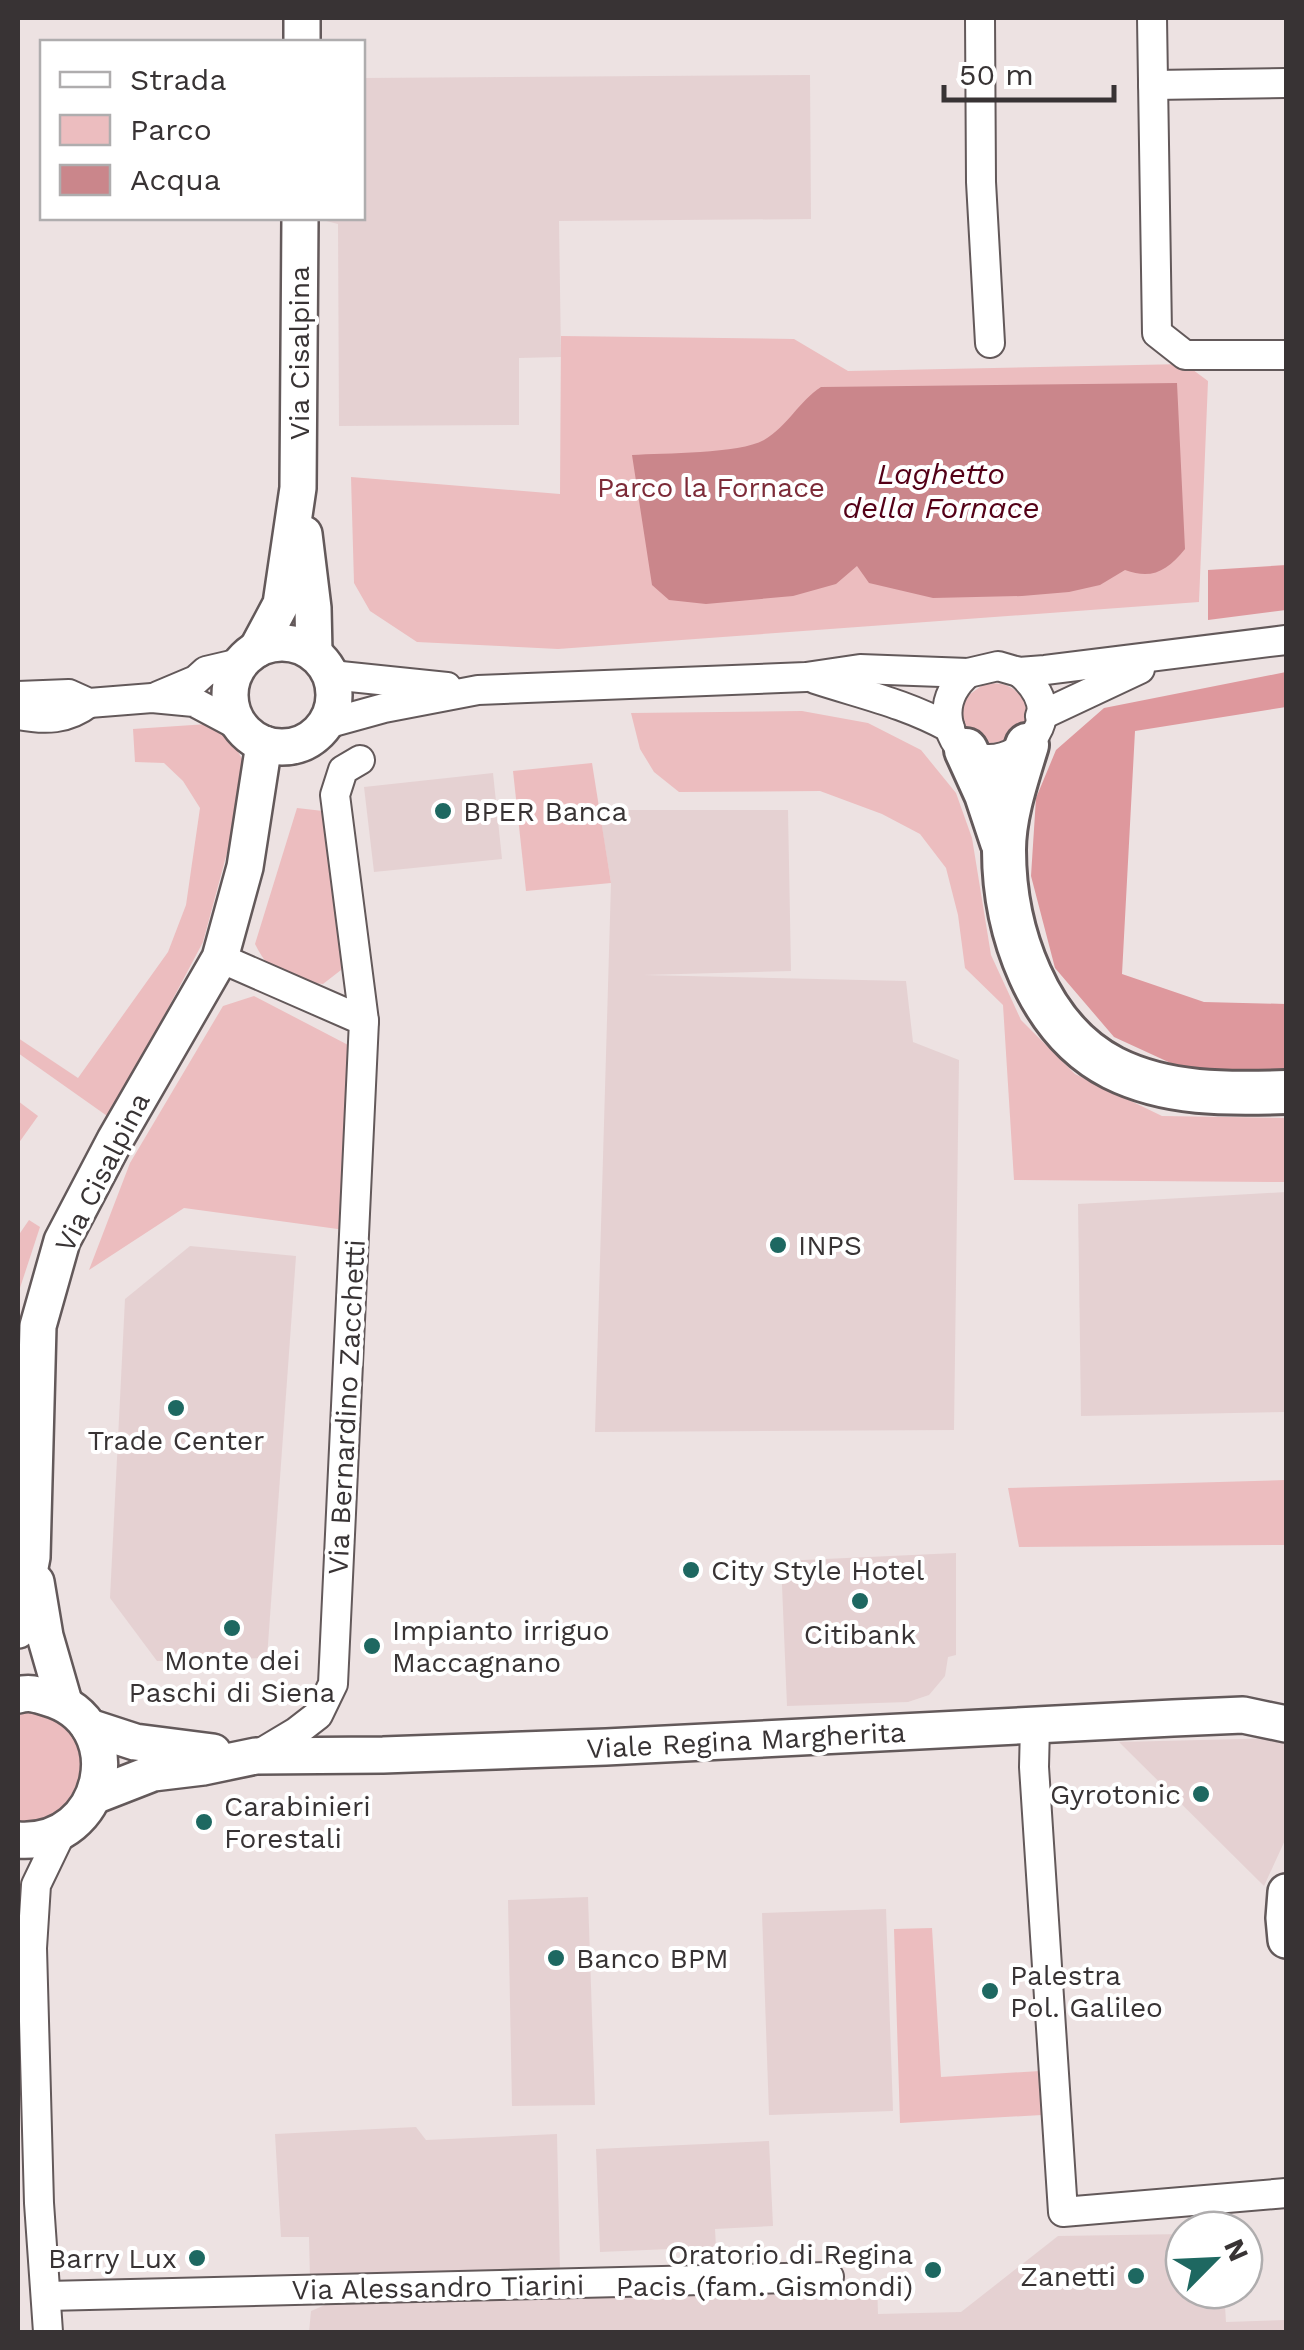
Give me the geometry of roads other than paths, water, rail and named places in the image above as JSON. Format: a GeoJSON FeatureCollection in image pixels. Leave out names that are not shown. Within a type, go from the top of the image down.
{"type":"FeatureCollection","features":[{"type":"Feature","properties":{"kind":"highway"},"geometry":{"type":"LineString","coordinates":[[1004,848],[1014,788],[1034,731]]}},
{"type":"Feature","properties":{"kind":"highway"},"geometry":{"type":"LineString","coordinates":[[958,739],[986,794],[1004,848],[1012,915],[1023,958],[1057,1020],[1111,1066],[1177,1089],[1213,1093],[1286,1092]]}},
{"type":"Feature","properties":{"kind":"main road","name":"Via Cisalpina"},"geometry":{"type":"LineString","coordinates":[[18,1630],[32,1557],[38,1326],[62,1241],[220,958],[245,867],[267,739],[233,712],[230,696],[232,678],[282,604],[298,488],[300,220]]}},
{"type":"Feature","properties":{"kind":"main road","name":"Via Cisalpina"},"geometry":{"type":"LineString","coordinates":[[298,488],[323,664],[335,692],[326,724]]}},
{"type":"Feature","properties":{"kind":"main road"},"geometry":{"type":"LineString","coordinates":[[248,656],[286,642],[323,664]]}},
{"type":"Feature","properties":{"kind":"main road"},"geometry":{"type":"LineString","coordinates":[[267,739],[314,737],[326,724]]}},
{"type":"Feature","properties":{"kind":"main road","name":"Via Cisalpina"},"geometry":{"type":"LineString","coordinates":[[32,1557],[45,1636],[64,1702]]}},
{"type":"Feature","properties":{"kind":"main road"},"geometry":{"type":"LineString","coordinates":[[18,1694],[29,1692],[64,1702]]}},
{"type":"Feature","properties":{"kind":"main road","name":"Viale Regina Margherita"},"geometry":{"type":"LineString","coordinates":[[64,1702],[89,1728],[136,1742],[252,1756],[606,1747],[1243,1716],[1286,1724]]}},
{"type":"Feature","properties":{"kind":"main road","name":"Viale Regina Margherita"},"geometry":{"type":"LineString","coordinates":[[1243,1716],[1286,1703]]}},
{"type":"Feature","properties":{"kind":"main road"},"geometry":{"type":"LineString","coordinates":[[89,1728],[98,1750],[100,1773],[94,1796]]}},
{"type":"Feature","properties":{"kind":"main road","name":"Viale Regina Margherita"},"geometry":{"type":"LineString","coordinates":[[62,1831],[86,1810],[94,1796],[153,1773],[252,1756]]}},
{"type":"Feature","properties":{"kind":"main road"},"geometry":{"type":"LineString","coordinates":[[18,1840],[42,1839],[62,1831]]}},
{"type":"Feature","properties":{"kind":"main road"},"geometry":{"type":"LineString","coordinates":[[1286,1892],[1286,1940]]}},
{"type":"Feature","properties":{"kind":"street"},"geometry":{"type":"LineString","coordinates":[[980,18],[980,182],[990,343]]}},
{"type":"Feature","properties":{"kind":"street"},"geometry":{"type":"LineString","coordinates":[[1152,18],[1157,333],[1185,355],[1286,355]]}},
{"type":"Feature","properties":{"kind":"street"},"geometry":{"type":"LineString","coordinates":[[1153,85],[1286,83]]}},
{"type":"Feature","properties":{"kind":"street"},"geometry":{"type":"LineString","coordinates":[[326,724],[478,690],[806,676],[860,669],[968,672],[998,666],[1019,672],[1286,640]]}},
{"type":"Feature","properties":{"kind":"street"},"geometry":{"type":"LineString","coordinates":[[806,676],[914,709],[991,759],[1004,758],[1034,731],[1107,682],[1178,653]]}},
{"type":"Feature","properties":{"kind":"street"},"geometry":{"type":"LineString","coordinates":[[152,698],[196,680],[206,671],[248,656]]}},
{"type":"Feature","properties":{"kind":"street"},"geometry":{"type":"LineString","coordinates":[[323,664],[478,690]]}},
{"type":"Feature","properties":{"kind":"street"},"geometry":{"type":"LineString","coordinates":[[958,739],[948,700],[968,672]]}},
{"type":"Feature","properties":{"kind":"street"},"geometry":{"type":"LineString","coordinates":[[1019,672],[1039,700],[1034,731]]}},
{"type":"Feature","properties":{"kind":"street"},"geometry":{"type":"LineString","coordinates":[[18,696],[69,694],[89,703],[152,698],[194,702],[267,739]]}},
{"type":"Feature","properties":{"kind":"street"},"geometry":{"type":"LineString","coordinates":[[18,715],[72,716],[89,703]]}},
{"type":"Feature","properties":{"kind":"street","name":"Via Bernardino Zacchetti"},"geometry":{"type":"LineString","coordinates":[[252,1756],[318,1715],[333,1684],[364,1021],[335,795],[343,770],[360,760]]}},
{"type":"Feature","properties":{"kind":"street"},"geometry":{"type":"LineString","coordinates":[[220,958],[364,1021]]}},
{"type":"Feature","properties":{"kind":"street"},"geometry":{"type":"LineString","coordinates":[[1035,1726],[1034,1766],[1063,2212],[1286,2193]]}},
{"type":"Feature","properties":{"kind":"street"},"geometry":{"type":"LineString","coordinates":[[48,2332],[39,2202],[32,1948],[36,1884],[62,1831]]}},
{"type":"Feature","properties":{"kind":"street"},"geometry":{"type":"LineString","coordinates":[[18,1888],[32,1948]]}},
{"type":"Feature","properties":{"kind":"street","name":"Via Alessandro Tiarini"},"geometry":{"type":"LineString","coordinates":[[47,2296],[829,2278]]}},
{"type":"Feature","properties":{"kind":"water","name":"Laghetto della Fornace"},"geometry":{"type":"Polygon","coordinates":[[[1177,383],[1185,549],[1158,572],[1125,570],[1100,585],[1022,596],[933,598],[869,583],[857,566],[836,584],[793,596],[706,604],[669,600],[652,585],[632,455],[752,445],[772,434],[821,387],[1177,383]]]}},
{"type":"Feature","properties":{"kind":"place","name":"BPER Banca"},"geometry":{"type":"Point","coordinates":[443,811]}},
{"type":"Feature","properties":{"kind":"place","name":"INPS"},"geometry":{"type":"Point","coordinates":[778,1245]}},
{"type":"Feature","properties":{"kind":"place","name":"Trade Center"},"geometry":{"type":"Point","coordinates":[176,1408]}},
{"type":"Feature","properties":{"kind":"place","name":"City Style Hotel"},"geometry":{"type":"Point","coordinates":[691,1570]}},
{"type":"Feature","properties":{"kind":"place","name":"Citibank"},"geometry":{"type":"Point","coordinates":[860,1601]}},
{"type":"Feature","properties":{"kind":"place","name":"Monte dei Paschi di Siena"},"geometry":{"type":"Point","coordinates":[232,1628]}},
{"type":"Feature","properties":{"kind":"place","name":"Impianto irriguo Maccagnano"},"geometry":{"type":"Point","coordinates":[372,1646]}},
{"type":"Feature","properties":{"kind":"place","name":"Gyrotonic"},"geometry":{"type":"Point","coordinates":[1201,1794]}},
{"type":"Feature","properties":{"kind":"place","name":"Carabinieri Forestali"},"geometry":{"type":"Point","coordinates":[204,1822]}},
{"type":"Feature","properties":{"kind":"place","name":"Banco BPM"},"geometry":{"type":"Point","coordinates":[556,1958]}},
{"type":"Feature","properties":{"kind":"place","name":"Palestra Pol. Galileo"},"geometry":{"type":"Point","coordinates":[990,1991]}},
{"type":"Feature","properties":{"kind":"place","name":"Barry Lux"},"geometry":{"type":"Point","coordinates":[197,2258]}},
{"type":"Feature","properties":{"kind":"place","name":"Oratorio di Regina Pacis (fam. Gismondi)"},"geometry":{"type":"Point","coordinates":[933,2270]}},
{"type":"Feature","properties":{"kind":"place","name":"Zanetti"},"geometry":{"type":"Point","coordinates":[1136,2276]}},
{"type":"Feature","properties":{"kind":"park label","name":"Parco la Fornace"},"geometry":{"type":"Point","coordinates":[711,487]}}]}
